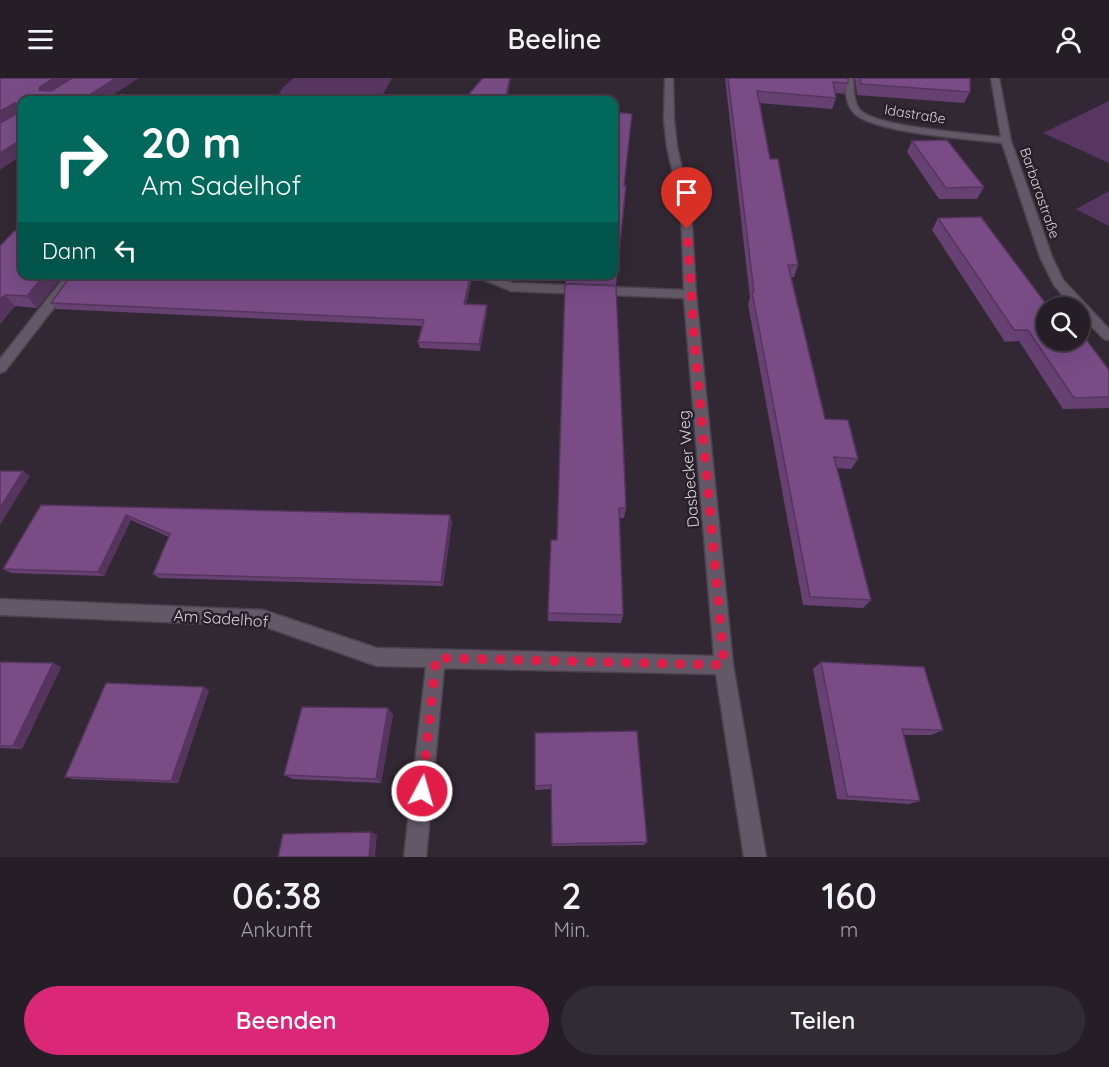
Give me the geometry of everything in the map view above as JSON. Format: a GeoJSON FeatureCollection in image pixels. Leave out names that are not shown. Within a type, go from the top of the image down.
{"type":"FeatureCollection","features":[{"type":"Feature","properties":{"kind":"street","name":"Dasbecker Weg"},"geometry":{"type":"LineString","coordinates":[[669,78],[669,120],[672,147],[686,208],[690,294],[724,665],[755,857]]}},
{"type":"Feature","properties":{"kind":"street","name":"Idastraße"},"geometry":{"type":"LineString","coordinates":[[849,78],[852,105],[864,118],[887,124],[1006,141]]}},
{"type":"Feature","properties":{"kind":"street","name":"Barbarastraße"},"geometry":{"type":"LineString","coordinates":[[995,78],[1006,141],[1046,257],[1059,282],[1082,310],[1109,336]]}},
{"type":"Feature","properties":{"kind":"street"},"geometry":{"type":"LineString","coordinates":[[0,368],[70,279]]}},
{"type":"Feature","properties":{"kind":"street"},"geometry":{"type":"LineString","coordinates":[[500,279],[512,287],[690,294]]}},
{"type":"Feature","properties":{"kind":"street","name":"Am Sadelhof"},"geometry":{"type":"LineString","coordinates":[[0,607],[263,618],[376,657],[724,665]]}},
{"type":"Feature","properties":{"kind":"street"},"geometry":{"type":"LineString","coordinates":[[415,857],[436,658]]}},
{"type":"Feature","properties":{"kind":"shaded area"},"geometry":{"type":"Polygon","coordinates":[[[294,78],[392,78],[382,96],[277,96],[283,87],[294,78]]]}},
{"type":"Feature","properties":{"kind":"shaded area"},"geometry":{"type":"Polygon","coordinates":[[[1109,101],[1109,163],[1043,133],[1109,101]]]}},
{"type":"Feature","properties":{"kind":"shaded area"},"geometry":{"type":"Polygon","coordinates":[[[1109,191],[1109,226],[1076,209],[1109,191]]]}},
{"type":"Feature","properties":{"kind":"building"},"geometry":{"type":"Polygon","coordinates":[[[0,78],[54,78],[39,90],[51,91],[72,78],[116,78],[88,96],[18,96],[18,142],[0,153],[0,123],[16,114],[15,103],[0,111],[0,78]]]}},
{"type":"Feature","properties":{"kind":"building"},"geometry":{"type":"Polygon","coordinates":[[[483,78],[510,78],[506,96],[467,96],[483,78]]]}},
{"type":"Feature","properties":{"kind":"building"},"geometry":{"type":"Polygon","coordinates":[[[728,78],[848,78],[848,83],[833,82],[836,98],[757,91],[770,159],[778,159],[798,265],[788,265],[825,419],[848,420],[858,459],[834,457],[871,600],[810,597],[752,292],[754,292],[728,78]]]}},
{"type":"Feature","properties":{"kind":"building"},"geometry":{"type":"Polygon","coordinates":[[[860,78],[970,78],[970,92],[861,84],[860,78]]]}},
{"type":"Feature","properties":{"kind":"building"},"geometry":{"type":"Polygon","coordinates":[[[618,112],[632,114],[624,186],[626,186],[618,263],[618,112]]]}},
{"type":"Feature","properties":{"kind":"building"},"geometry":{"type":"Polygon","coordinates":[[[947,140],[984,187],[946,188],[912,141],[947,140]]]}},
{"type":"Feature","properties":{"kind":"building"},"geometry":{"type":"Polygon","coordinates":[[[981,217],[1041,297],[1036,297],[1036,342],[1028,330],[1014,330],[938,218],[981,217]]]}},
{"type":"Feature","properties":{"kind":"building"},"geometry":{"type":"Polygon","coordinates":[[[14,231],[18,231],[18,279],[41,279],[27,296],[5,295],[0,300],[0,246],[14,231]]]}},
{"type":"Feature","properties":{"kind":"building"},"geometry":{"type":"Polygon","coordinates":[[[68,279],[470,279],[464,304],[487,305],[479,344],[418,342],[424,320],[51,303],[68,279]]]}},
{"type":"Feature","properties":{"kind":"building"},"geometry":{"type":"Polygon","coordinates":[[[565,284],[616,286],[626,508],[619,508],[623,615],[548,613],[551,540],[557,540],[565,284]]]}},
{"type":"Feature","properties":{"kind":"building"},"geometry":{"type":"Polygon","coordinates":[[[1090,344],[1109,370],[1109,397],[1074,398],[1042,351],[1090,351],[1090,344]]]}},
{"type":"Feature","properties":{"kind":"building"},"geometry":{"type":"Polygon","coordinates":[[[0,471],[23,471],[0,508],[0,471]]]}},
{"type":"Feature","properties":{"kind":"building"},"geometry":{"type":"Polygon","coordinates":[[[41,505],[450,515],[441,582],[153,574],[170,534],[126,515],[98,572],[3,569],[41,505]]]}},
{"type":"Feature","properties":{"kind":"building"},"geometry":{"type":"Polygon","coordinates":[[[0,662],[53,663],[13,746],[0,746],[0,662]]]}},
{"type":"Feature","properties":{"kind":"building"},"geometry":{"type":"Polygon","coordinates":[[[821,662],[924,667],[943,730],[902,729],[920,801],[847,796],[821,662]]]}},
{"type":"Feature","properties":{"kind":"building"},"geometry":{"type":"Polygon","coordinates":[[[106,683],[204,687],[171,781],[65,777],[106,683]]]}},
{"type":"Feature","properties":{"kind":"building"},"geometry":{"type":"Polygon","coordinates":[[[302,707],[388,708],[376,779],[284,775],[302,707]]]}},
{"type":"Feature","properties":{"kind":"building"},"geometry":{"type":"Polygon","coordinates":[[[637,731],[647,842],[552,844],[551,785],[535,786],[535,733],[637,731]]]}},
{"type":"Feature","properties":{"kind":"building"},"geometry":{"type":"Polygon","coordinates":[[[371,832],[369,857],[278,857],[283,834],[371,832]]]}},
{"type":"Feature","properties":{"kind":"route"},"geometry":{"type":"LineString","coordinates":[[422,791],[436,658],[724,665],[690,294],[687,229]]}}]}
